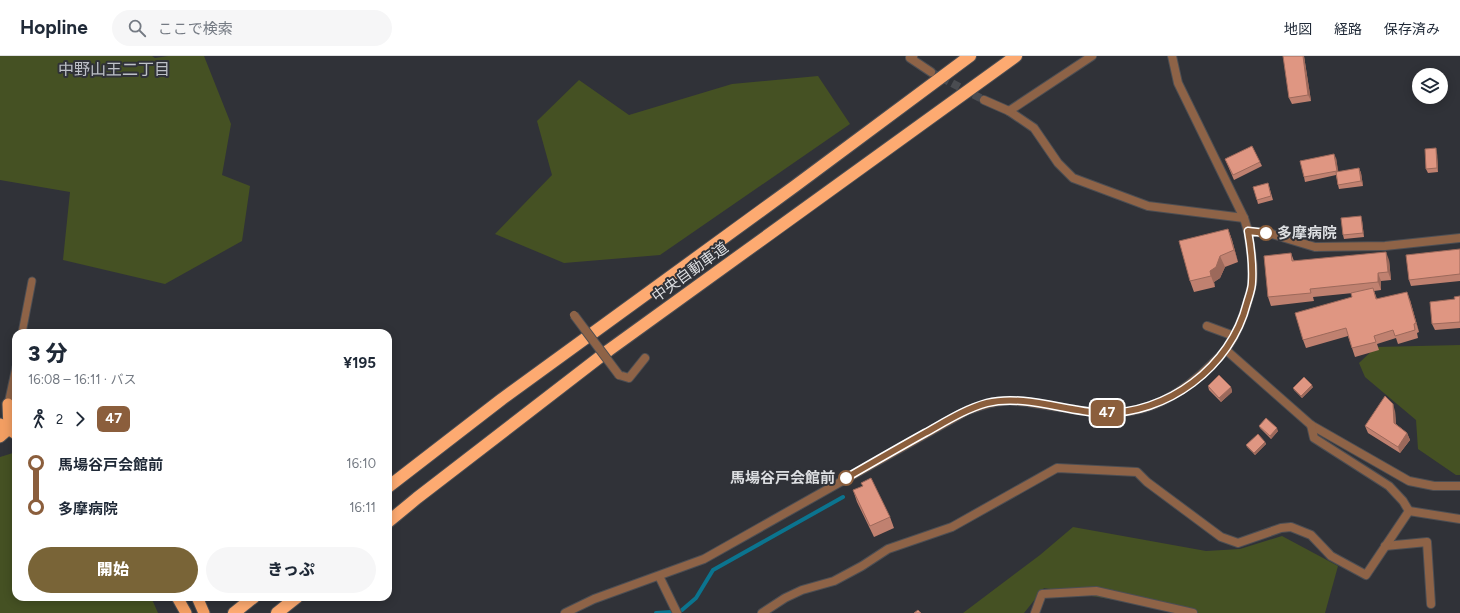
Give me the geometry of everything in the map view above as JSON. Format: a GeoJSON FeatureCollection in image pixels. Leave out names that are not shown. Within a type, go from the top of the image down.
{"type":"FeatureCollection","features":[{"type":"Feature","properties":{"kind":"highway","name":"中央自動車道"},"geometry":{"type":"LineString","coordinates":[[392,484],[502,399],[795,186],[970,56]]}},
{"type":"Feature","properties":{"kind":"highway","name":"中央自動車道"},"geometry":{"type":"LineString","coordinates":[[392,519],[423,493],[609,350],[1016,56]]}},
{"type":"Feature","properties":{"kind":"highway"},"geometry":{"type":"LineString","coordinates":[[0,437],[8,429],[6,406]]}},
{"type":"Feature","properties":{"kind":"highway"},"geometry":{"type":"LineString","coordinates":[[179,601],[186,613]]}},
{"type":"Feature","properties":{"kind":"highway"},"geometry":{"type":"LineString","coordinates":[[199,601],[204,613]]}},
{"type":"Feature","properties":{"kind":"highway"},"geometry":{"type":"LineString","coordinates":[[234,613],[249,601]]}},
{"type":"Feature","properties":{"kind":"highway"},"geometry":{"type":"LineString","coordinates":[[277,613],[292,601]]}},
{"type":"Feature","properties":{"kind":"street"},"geometry":{"type":"LineString","coordinates":[[913,56],[910,58],[931,72]]}},
{"type":"Feature","properties":{"kind":"street"},"geometry":{"type":"LineString","coordinates":[[1009,111],[1092,56]]}},
{"type":"Feature","properties":{"kind":"street"},"geometry":{"type":"LineString","coordinates":[[565,613],[590,600],[704,559],[968,410],[988,403],[1004,401],[1030,403],[1100,413],[1122,412],[1147,407],[1167,399],[1186,388],[1226,350],[1234,336],[1245,312],[1252,283],[1252,258],[1248,231],[1244,218],[1178,83],[1172,56]]}},
{"type":"Feature","properties":{"kind":"street"},"geometry":{"type":"LineString","coordinates":[[984,100],[1009,111],[1034,128],[1058,162],[1073,178],[1148,206],[1244,218]]}},
{"type":"Feature","properties":{"kind":"street"},"geometry":{"type":"LineString","coordinates":[[1248,231],[1272,234],[1315,247],[1385,246],[1460,238]]}},
{"type":"Feature","properties":{"kind":"street"},"geometry":{"type":"LineString","coordinates":[[574,315],[619,375],[629,378],[645,358]]}},
{"type":"Feature","properties":{"kind":"street"},"geometry":{"type":"LineString","coordinates":[[1207,326],[1234,336]]}},
{"type":"Feature","properties":{"kind":"street"},"geometry":{"type":"LineString","coordinates":[[1226,350],[1311,425],[1409,481],[1434,486],[1460,486]]}},
{"type":"Feature","properties":{"kind":"street"},"geometry":{"type":"LineString","coordinates":[[1311,425],[1314,438],[1389,486],[1403,501],[1409,511]]}},
{"type":"Feature","properties":{"kind":"street"},"geometry":{"type":"LineString","coordinates":[[762,613],[785,598],[802,590],[834,581],[862,566],[888,549],[952,527],[1057,468],[1137,472],[1147,482],[1221,537],[1238,543],[1281,528],[1292,527],[1311,535],[1331,556],[1366,575],[1409,511]]}},
{"type":"Feature","properties":{"kind":"street"},"geometry":{"type":"LineString","coordinates":[[1409,511],[1460,519]]}},
{"type":"Feature","properties":{"kind":"street"},"geometry":{"type":"LineString","coordinates":[[1385,546],[1427,542],[1431,604]]}},
{"type":"Feature","properties":{"kind":"street"},"geometry":{"type":"LineString","coordinates":[[659,576],[677,613]]}},
{"type":"Feature","properties":{"kind":"street"},"geometry":{"type":"LineString","coordinates":[[1035,613],[1042,594],[1096,592],[1193,613]]}},
{"type":"Feature","properties":{"kind":"lane"},"geometry":{"type":"LineString","coordinates":[[23,329],[32,281]]}},
{"type":"Feature","properties":{"kind":"lane"},"geometry":{"type":"LineString","coordinates":[[6,406],[12,383]]}},
{"type":"Feature","properties":{"kind":"green space"},"geometry":{"type":"Polygon","coordinates":[[[0,56],[152,56],[155,58],[168,56],[204,56],[231,124],[222,175],[250,186],[242,241],[165,284],[63,260],[70,192],[0,180],[0,56]]]}},
{"type":"Feature","properties":{"kind":"green space"},"geometry":{"type":"Polygon","coordinates":[[[818,76],[850,124],[660,255],[564,263],[495,234],[552,175],[537,121],[579,80],[629,115],[732,84],[818,76]]]}},
{"type":"Feature","properties":{"kind":"green space"},"geometry":{"type":"Polygon","coordinates":[[[1460,345],[1460,475],[1456,475],[1418,449],[1416,420],[1365,377],[1359,363],[1376,347],[1460,345]]]}},
{"type":"Feature","properties":{"kind":"green space"},"geometry":{"type":"Polygon","coordinates":[[[12,453],[12,601],[153,601],[158,613],[0,613],[0,457],[12,453]]]}},
{"type":"Feature","properties":{"kind":"green space"},"geometry":{"type":"Polygon","coordinates":[[[1073,527],[1206,551],[1240,549],[1282,536],[1338,566],[1325,613],[1192,613],[1044,588],[1024,613],[963,613],[1040,555],[1073,527]]]}},
{"type":"Feature","properties":{"kind":"building"},"geometry":{"type":"Polygon","coordinates":[[[1283,56],[1303,56],[1308,95],[1289,98],[1283,56]]]}},
{"type":"Feature","properties":{"kind":"building"},"geometry":{"type":"Polygon","coordinates":[[[1252,146],[1260,162],[1233,175],[1225,159],[1252,146]]]}},
{"type":"Feature","properties":{"kind":"building"},"geometry":{"type":"Polygon","coordinates":[[[1436,148],[1437,168],[1426,169],[1425,149],[1436,148]]]}},
{"type":"Feature","properties":{"kind":"building"},"geometry":{"type":"Polygon","coordinates":[[[1334,154],[1337,171],[1304,177],[1300,161],[1334,154]]]}},
{"type":"Feature","properties":{"kind":"building"},"geometry":{"type":"Polygon","coordinates":[[[1359,168],[1361,181],[1338,185],[1336,172],[1359,168]]]}},
{"type":"Feature","properties":{"kind":"building"},"geometry":{"type":"Polygon","coordinates":[[[1268,183],[1271,196],[1257,200],[1253,187],[1268,183]]]}},
{"type":"Feature","properties":{"kind":"building"},"geometry":{"type":"Polygon","coordinates":[[[1361,216],[1363,233],[1343,235],[1341,218],[1361,216]]]}},
{"type":"Feature","properties":{"kind":"building"},"geometry":{"type":"Polygon","coordinates":[[[1228,229],[1234,250],[1220,256],[1216,267],[1210,271],[1211,276],[1190,281],[1179,241],[1228,229]]]}},
{"type":"Feature","properties":{"kind":"building"},"geometry":{"type":"Polygon","coordinates":[[[1460,249],[1460,274],[1409,280],[1406,255],[1460,249]]]}},
{"type":"Feature","properties":{"kind":"building"},"geometry":{"type":"Polygon","coordinates":[[[1386,252],[1388,272],[1378,273],[1378,282],[1310,289],[1311,293],[1268,297],[1264,256],[1291,253],[1292,261],[1386,252]]]}},
{"type":"Feature","properties":{"kind":"building"},"geometry":{"type":"Polygon","coordinates":[[[1373,288],[1376,299],[1407,292],[1416,323],[1414,324],[1415,330],[1395,336],[1393,330],[1374,336],[1376,342],[1352,348],[1346,328],[1303,340],[1295,313],[1352,297],[1351,293],[1373,288]]]}},
{"type":"Feature","properties":{"kind":"building"},"geometry":{"type":"Polygon","coordinates":[[[1460,296],[1460,322],[1432,324],[1430,302],[1455,299],[1454,297],[1460,296]]]}},
{"type":"Feature","properties":{"kind":"building"},"geometry":{"type":"Polygon","coordinates":[[[1219,375],[1231,387],[1219,398],[1208,386],[1219,375]]]}},
{"type":"Feature","properties":{"kind":"building"},"geometry":{"type":"Polygon","coordinates":[[[1304,377],[1312,385],[1301,396],[1293,388],[1304,377]]]}},
{"type":"Feature","properties":{"kind":"building"},"geometry":{"type":"Polygon","coordinates":[[[1385,396],[1393,404],[1394,423],[1407,433],[1398,447],[1365,426],[1385,396]]]}},
{"type":"Feature","properties":{"kind":"building"},"geometry":{"type":"Polygon","coordinates":[[[1266,418],[1277,428],[1270,436],[1259,426],[1266,418]]]}},
{"type":"Feature","properties":{"kind":"building"},"geometry":{"type":"Polygon","coordinates":[[[1258,434],[1265,442],[1254,453],[1246,445],[1258,434]]]}},
{"type":"Feature","properties":{"kind":"building"},"geometry":{"type":"Polygon","coordinates":[[[871,478],[890,517],[870,526],[853,490],[863,486],[861,483],[871,478]]]}},
{"type":"Feature","properties":{"kind":"building"},"geometry":{"type":"Polygon","coordinates":[[[918,610],[921,613],[914,613],[918,610]]]}},
{"type":"Feature","properties":{"kind":"waterway"},"geometry":{"type":"LineString","coordinates":[[682,610],[696,598],[713,570],[843,497]]}},
{"type":"Feature","properties":{"kind":"waterway"},"geometry":{"type":"LineString","coordinates":[[656,613],[671,612]]}},
{"type":"Feature","properties":{"kind":"tunnel"},"geometry":{"type":"LineString","coordinates":[[931,72],[984,100]]}},
{"type":"Feature","properties":{"kind":"bus line","name":"47"},"geometry":{"type":"LineString","coordinates":[[846,478],[949,420],[968,410],[988,403],[1004,401],[1030,403],[1100,413],[1122,412],[1147,407],[1167,399],[1186,388],[1226,350],[1234,336],[1245,312],[1252,283],[1252,258],[1248,231],[1266,233]]}},
{"type":"Feature","properties":{"kind":"place","name":"多摩病院"},"geometry":{"type":"Point","coordinates":[1266,233]}},
{"type":"Feature","properties":{"kind":"place","name":"馬場谷戸会館前"},"geometry":{"type":"Point","coordinates":[846,478]}},
{"type":"Feature","properties":{"kind":"district","name":"中野山王二丁目"},"geometry":{"type":"Point","coordinates":[114,69]}}]}
